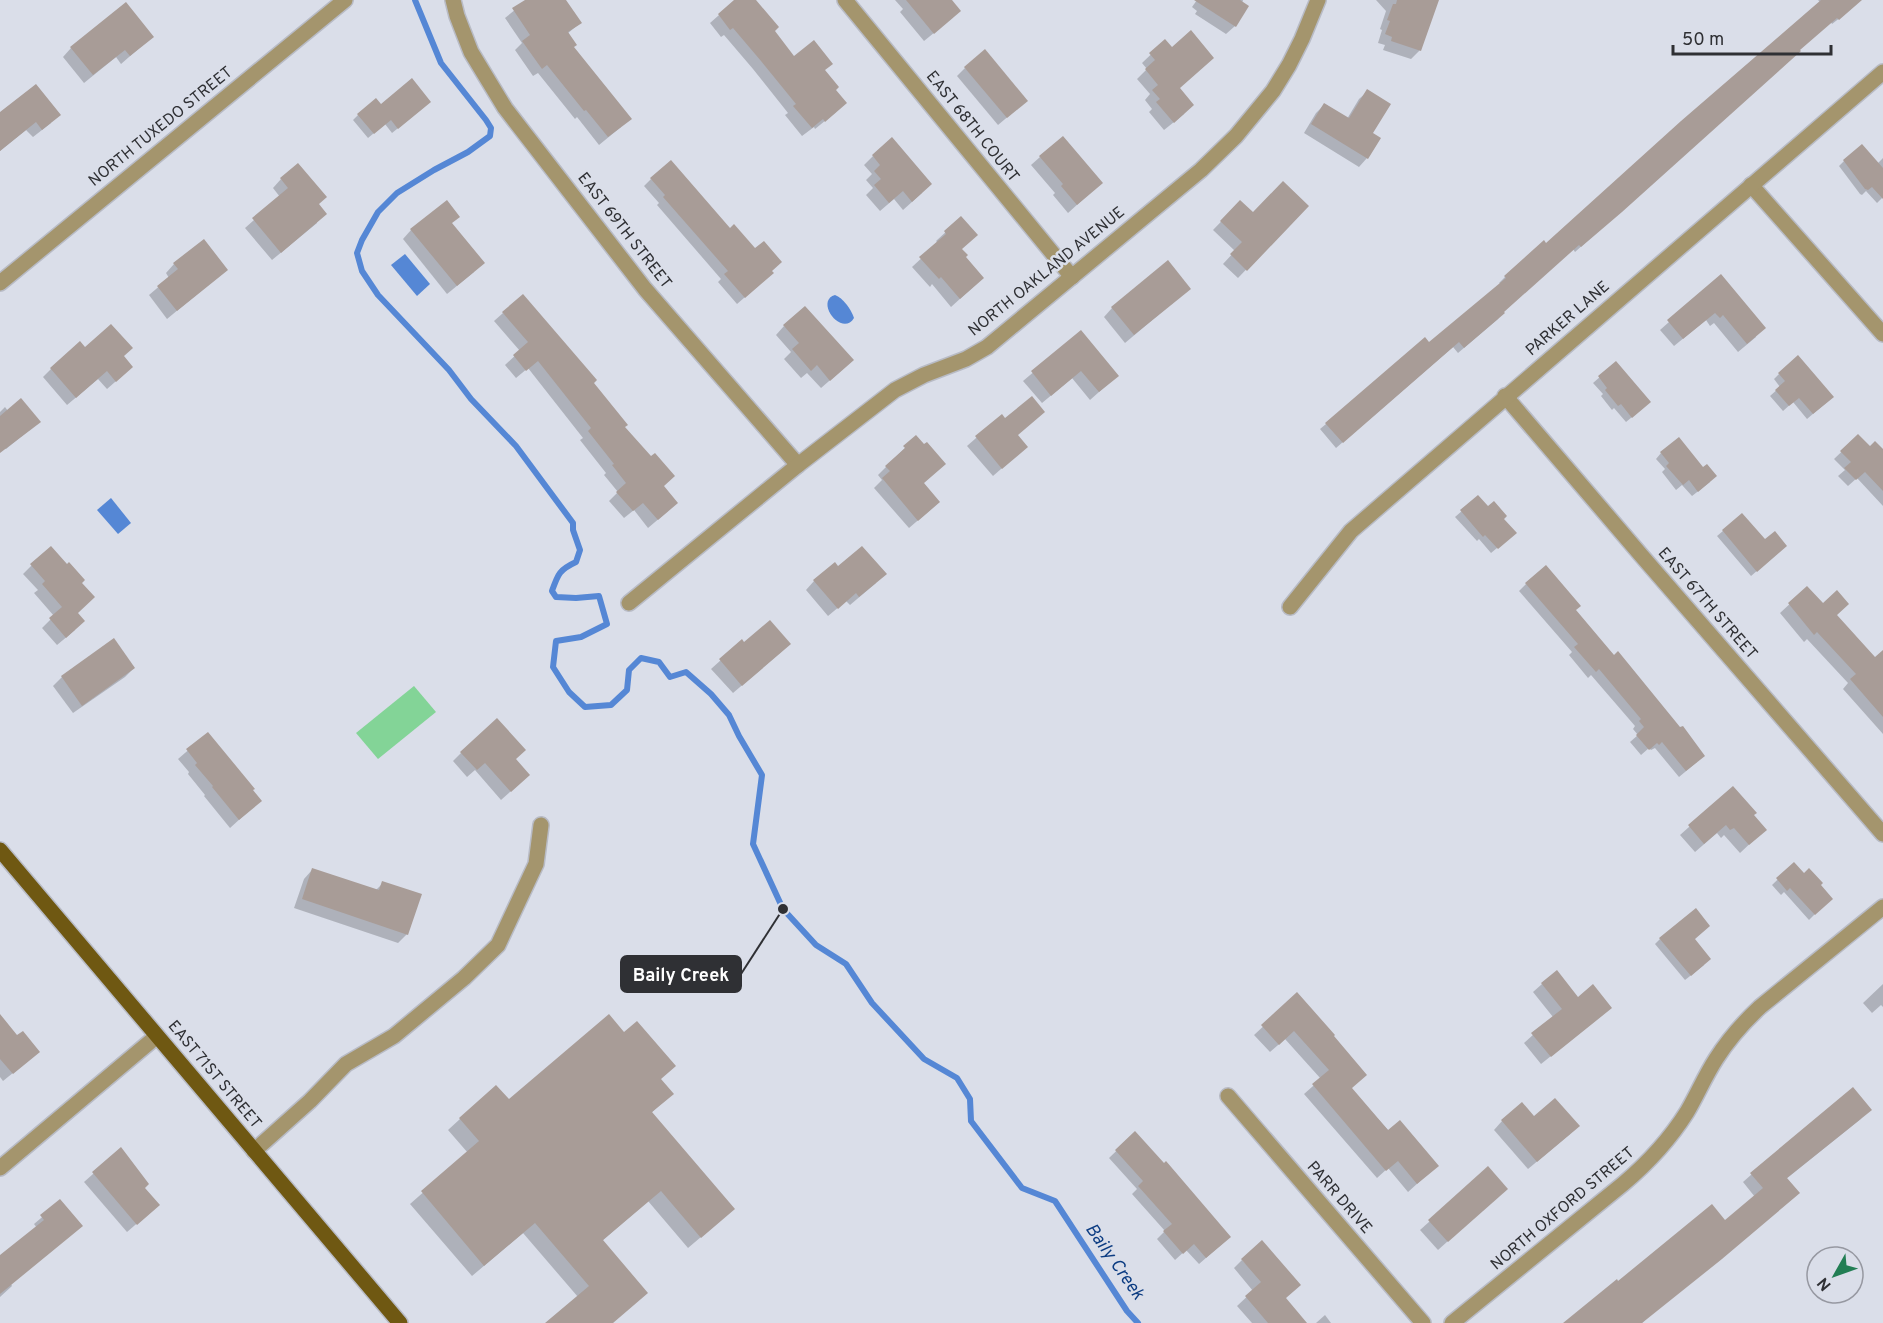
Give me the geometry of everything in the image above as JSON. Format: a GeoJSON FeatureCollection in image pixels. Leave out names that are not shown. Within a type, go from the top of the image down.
{"type":"FeatureCollection","features":[{"type":"Feature","properties":{"kind":"main road","name":"EAST 71ST STREET"},"geometry":{"type":"LineString","coordinates":[[0,850],[400,1323]]}},
{"type":"Feature","properties":{"kind":"street","name":"NORTH TUXEDO STREET"},"geometry":{"type":"LineString","coordinates":[[0,283],[345,0]]}},
{"type":"Feature","properties":{"kind":"street","name":"EAST 69TH STREET"},"geometry":{"type":"LineString","coordinates":[[453,0],[471,52],[505,108],[645,289],[798,465]]}},
{"type":"Feature","properties":{"kind":"street","name":"EAST 68TH COURT"},"geometry":{"type":"LineString","coordinates":[[844,0],[1072,277]]}},
{"type":"Feature","properties":{"kind":"street","name":"NORTH OAKLAND AVENUE"},"geometry":{"type":"LineString","coordinates":[[629,603],[798,465],[906,383],[966,359],[987,347],[1201,170],[1236,136],[1267,98],[1302,39],[1318,0]]}},
{"type":"Feature","properties":{"kind":"street","name":"PARKER LANE"},"geometry":{"type":"LineString","coordinates":[[1290,606],[1351,531],[1883,72]]}},
{"type":"Feature","properties":{"kind":"street"},"geometry":{"type":"LineString","coordinates":[[1751,185],[1883,334]]}},
{"type":"Feature","properties":{"kind":"street","name":"EAST 67TH STREET"},"geometry":{"type":"LineString","coordinates":[[1505,396],[1883,834]]}},
{"type":"Feature","properties":{"kind":"street"},"geometry":{"type":"LineString","coordinates":[[254,1151],[310,1101],[346,1064],[394,1036],[465,978],[498,945],[536,864],[541,825]]}},
{"type":"Feature","properties":{"kind":"street","name":"NORTH OXFORD STREET"},"geometry":{"type":"LineString","coordinates":[[1452,1323],[1647,1162],[1668,1139],[1686,1113],[1733,1035],[1760,1007],[1883,907]]}},
{"type":"Feature","properties":{"kind":"street"},"geometry":{"type":"LineString","coordinates":[[0,1168],[157,1036]]}},
{"type":"Feature","properties":{"kind":"street","name":"PARR DRIVE"},"geometry":{"type":"LineString","coordinates":[[1228,1096],[1423,1323]]}},
{"type":"Feature","properties":{"kind":"green space"},"geometry":{"type":"Polygon","coordinates":[[[414,686],[436,712],[378,759],[356,733],[414,686]]]}},
{"type":"Feature","properties":{"kind":"water"},"geometry":{"type":"Polygon","coordinates":[[[405,254],[430,284],[417,296],[391,265],[405,254]]]}},
{"type":"Feature","properties":{"kind":"water"},"geometry":{"type":"Polygon","coordinates":[[[835,295],[844,301],[853,315],[854,318],[849,323],[843,324],[837,321],[829,310],[827,304],[829,299],[835,295]]]}},
{"type":"Feature","properties":{"kind":"water"},"geometry":{"type":"Polygon","coordinates":[[[111,498],[131,523],[118,534],[97,510],[111,498]]]}},
{"type":"Feature","properties":{"kind":"building"},"geometry":{"type":"Polygon","coordinates":[[[525,0],[566,0],[582,23],[568,32],[577,45],[574,47],[632,119],[608,137],[547,65],[542,69],[522,41],[530,35],[512,8],[525,0]]]}},
{"type":"Feature","properties":{"kind":"building"},"geometry":{"type":"Polygon","coordinates":[[[734,0],[756,0],[779,27],[775,31],[794,56],[814,40],[833,64],[825,70],[839,87],[836,90],[847,103],[825,122],[823,119],[812,128],[793,106],[796,104],[761,61],[733,28],[730,30],[718,14],[734,0]]]}},
{"type":"Feature","properties":{"kind":"building"},"geometry":{"type":"Polygon","coordinates":[[[906,0],[952,0],[961,11],[934,34],[906,0]]]}},
{"type":"Feature","properties":{"kind":"building"},"geometry":{"type":"Polygon","coordinates":[[[1194,0],[1240,0],[1249,6],[1236,27],[1194,0]]]}},
{"type":"Feature","properties":{"kind":"building"},"geometry":{"type":"Polygon","coordinates":[[[1397,0],[1439,0],[1421,51],[1391,41],[1392,37],[1385,34],[1390,21],[1387,20],[1397,0]]]}},
{"type":"Feature","properties":{"kind":"building"},"geometry":{"type":"Polygon","coordinates":[[[1821,0],[1862,0],[1800,50],[1622,212],[1581,247],[1579,245],[1464,348],[1459,342],[1343,443],[1325,423],[1425,337],[1429,342],[1506,278],[1504,276],[1544,240],[1546,243],[1681,121],[1821,0]]]}},
{"type":"Feature","properties":{"kind":"building"},"geometry":{"type":"Polygon","coordinates":[[[126,2],[154,37],[130,56],[125,50],[93,75],[70,47],[126,2]]]}},
{"type":"Feature","properties":{"kind":"building"},"geometry":{"type":"Polygon","coordinates":[[[1191,30],[1214,58],[1180,88],[1194,105],[1174,123],[1156,102],[1160,99],[1152,90],[1158,85],[1145,69],[1155,60],[1149,53],[1165,39],[1172,47],[1191,30]]]}},
{"type":"Feature","properties":{"kind":"building"},"geometry":{"type":"Polygon","coordinates":[[[985,49],[1028,101],[1007,118],[964,67],[985,49]]]}},
{"type":"Feature","properties":{"kind":"building"},"geometry":{"type":"Polygon","coordinates":[[[412,78],[431,102],[398,129],[391,120],[374,134],[357,114],[376,98],[381,104],[412,78]]]}},
{"type":"Feature","properties":{"kind":"building"},"geometry":{"type":"Polygon","coordinates":[[[36,84],[61,115],[42,130],[36,122],[0,151],[0,112],[36,84]]]}},
{"type":"Feature","properties":{"kind":"building"},"geometry":{"type":"Polygon","coordinates":[[[1367,89],[1391,104],[1373,133],[1381,138],[1368,159],[1311,124],[1324,103],[1349,118],[1367,89]]]}},
{"type":"Feature","properties":{"kind":"building"},"geometry":{"type":"Polygon","coordinates":[[[1063,136],[1103,183],[1077,205],[1061,186],[1063,184],[1039,156],[1063,136]]]}},
{"type":"Feature","properties":{"kind":"building"},"geometry":{"type":"Polygon","coordinates":[[[892,137],[932,184],[912,202],[903,191],[889,203],[874,185],[881,179],[874,171],[880,165],[872,155],[892,137]]]}},
{"type":"Feature","properties":{"kind":"building"},"geometry":{"type":"Polygon","coordinates":[[[1862,144],[1883,168],[1883,199],[1872,187],[1865,189],[1843,160],[1862,144]]]}},
{"type":"Feature","properties":{"kind":"building"},"geometry":{"type":"Polygon","coordinates":[[[671,160],[730,228],[734,224],[755,248],[764,241],[782,262],[772,271],[774,273],[745,298],[724,274],[728,271],[663,197],[665,195],[650,178],[671,160]]]}},
{"type":"Feature","properties":{"kind":"building"},"geometry":{"type":"Polygon","coordinates":[[[298,163],[327,197],[319,204],[327,214],[281,253],[252,218],[288,188],[280,178],[298,163]]]}},
{"type":"Feature","properties":{"kind":"building"},"geometry":{"type":"Polygon","coordinates":[[[1283,181],[1309,206],[1247,271],[1230,254],[1242,242],[1220,221],[1240,200],[1253,212],[1283,181]]]}},
{"type":"Feature","properties":{"kind":"building"},"geometry":{"type":"Polygon","coordinates":[[[447,200],[460,217],[452,223],[485,263],[457,286],[410,229],[447,200]]]}},
{"type":"Feature","properties":{"kind":"building"},"geometry":{"type":"Polygon","coordinates":[[[961,216],[978,235],[962,249],[984,278],[960,299],[919,257],[946,234],[944,231],[961,216]]]}},
{"type":"Feature","properties":{"kind":"building"},"geometry":{"type":"Polygon","coordinates":[[[204,239],[228,270],[177,311],[157,286],[178,269],[173,263],[204,239]]]}},
{"type":"Feature","properties":{"kind":"building"},"geometry":{"type":"Polygon","coordinates":[[[1168,260],[1191,289],[1134,335],[1111,307],[1168,260]]]}},
{"type":"Feature","properties":{"kind":"building"},"geometry":{"type":"Polygon","coordinates":[[[1721,274],[1766,328],[1747,344],[1723,315],[1720,318],[1715,313],[1683,339],[1667,320],[1721,274]]]}},
{"type":"Feature","properties":{"kind":"building"},"geometry":{"type":"Polygon","coordinates":[[[523,294],[597,380],[594,383],[628,425],[625,427],[651,456],[655,453],[675,476],[664,486],[678,503],[658,520],[643,503],[633,511],[616,492],[626,483],[588,431],[591,428],[538,361],[526,371],[513,355],[528,342],[502,312],[523,294]]]}},
{"type":"Feature","properties":{"kind":"building"},"geometry":{"type":"Polygon","coordinates":[[[805,306],[854,360],[830,381],[817,365],[811,371],[792,349],[799,343],[783,325],[805,306]]]}},
{"type":"Feature","properties":{"kind":"building"},"geometry":{"type":"Polygon","coordinates":[[[111,324],[133,348],[124,356],[133,367],[116,382],[107,371],[76,398],[50,368],[80,341],[85,347],[111,324]]]}},
{"type":"Feature","properties":{"kind":"building"},"geometry":{"type":"Polygon","coordinates":[[[1081,330],[1119,376],[1099,392],[1081,371],[1051,396],[1031,371],[1081,330]]]}},
{"type":"Feature","properties":{"kind":"building"},"geometry":{"type":"Polygon","coordinates":[[[1798,355],[1834,397],[1813,414],[1799,398],[1789,406],[1775,390],[1785,381],[1778,373],[1798,355]]]}},
{"type":"Feature","properties":{"kind":"building"},"geometry":{"type":"Polygon","coordinates":[[[1616,361],[1651,402],[1632,418],[1605,390],[1607,388],[1598,376],[1616,361]]]}},
{"type":"Feature","properties":{"kind":"building"},"geometry":{"type":"Polygon","coordinates":[[[1032,396],[1045,412],[1018,435],[1028,447],[1002,469],[975,436],[1002,414],[1005,418],[1032,396]]]}},
{"type":"Feature","properties":{"kind":"building"},"geometry":{"type":"Polygon","coordinates":[[[21,398],[41,422],[0,453],[0,416],[21,398]]]}},
{"type":"Feature","properties":{"kind":"building"},"geometry":{"type":"Polygon","coordinates":[[[1858,434],[1870,446],[1875,441],[1883,449],[1883,491],[1865,472],[1856,480],[1844,468],[1851,462],[1840,451],[1858,434]]]}},
{"type":"Feature","properties":{"kind":"building"},"geometry":{"type":"Polygon","coordinates":[[[916,435],[924,444],[927,442],[946,464],[924,483],[940,502],[918,521],[882,478],[890,471],[885,466],[916,435]]]}},
{"type":"Feature","properties":{"kind":"building"},"geometry":{"type":"Polygon","coordinates":[[[1679,437],[1703,467],[1707,464],[1717,476],[1698,492],[1689,480],[1683,485],[1666,466],[1669,463],[1660,452],[1679,437]]]}},
{"type":"Feature","properties":{"kind":"building"},"geometry":{"type":"Polygon","coordinates":[[[1478,495],[1488,506],[1494,501],[1507,516],[1504,519],[1517,533],[1498,549],[1485,535],[1483,537],[1460,510],[1478,495]]]}},
{"type":"Feature","properties":{"kind":"building"},"geometry":{"type":"Polygon","coordinates":[[[1742,513],[1765,539],[1775,531],[1787,546],[1757,572],[1722,530],[1742,513]]]}},
{"type":"Feature","properties":{"kind":"building"},"geometry":{"type":"Polygon","coordinates":[[[51,546],[85,580],[82,583],[95,597],[78,613],[85,621],[66,638],[49,618],[62,607],[42,584],[45,581],[30,564],[51,546]]]}},
{"type":"Feature","properties":{"kind":"building"},"geometry":{"type":"Polygon","coordinates":[[[862,546],[887,574],[859,597],[856,593],[838,609],[813,580],[835,562],[838,566],[862,546]]]}},
{"type":"Feature","properties":{"kind":"building"},"geometry":{"type":"Polygon","coordinates":[[[1546,565],[1581,606],[1576,610],[1614,655],[1618,651],[1680,727],[1683,726],[1705,756],[1686,771],[1662,742],[1649,750],[1636,735],[1644,727],[1639,721],[1641,719],[1599,669],[1596,672],[1574,647],[1578,644],[1525,583],[1546,565]]]}},
{"type":"Feature","properties":{"kind":"building"},"geometry":{"type":"Polygon","coordinates":[[[1807,586],[1823,603],[1837,590],[1849,604],[1837,615],[1875,657],[1883,650],[1883,717],[1850,679],[1856,674],[1817,632],[1814,635],[1788,603],[1807,586]]]}},
{"type":"Feature","properties":{"kind":"building"},"geometry":{"type":"Polygon","coordinates":[[[770,620],[791,644],[742,686],[719,659],[742,639],[744,642],[770,620]]]}},
{"type":"Feature","properties":{"kind":"building"},"geometry":{"type":"Polygon","coordinates":[[[114,638],[135,668],[82,706],[61,676],[114,638]]]}},
{"type":"Feature","properties":{"kind":"building"},"geometry":{"type":"Polygon","coordinates":[[[497,718],[526,750],[516,759],[530,775],[511,792],[485,763],[477,770],[460,752],[497,718]]]}},
{"type":"Feature","properties":{"kind":"building"},"geometry":{"type":"Polygon","coordinates":[[[208,732],[255,789],[253,790],[262,801],[239,820],[195,765],[197,763],[186,749],[208,732]]]}},
{"type":"Feature","properties":{"kind":"building"},"geometry":{"type":"Polygon","coordinates":[[[1733,786],[1757,813],[1754,815],[1767,830],[1749,845],[1734,828],[1730,830],[1726,825],[1704,844],[1688,825],[1733,786]]]}},
{"type":"Feature","properties":{"kind":"building"},"geometry":{"type":"Polygon","coordinates":[[[1794,862],[1804,873],[1809,868],[1823,883],[1821,885],[1833,899],[1815,915],[1790,888],[1787,891],[1776,878],[1794,862]]]}},
{"type":"Feature","properties":{"kind":"building"},"geometry":{"type":"Polygon","coordinates":[[[312,868],[379,890],[382,881],[422,894],[408,935],[302,899],[312,868]]]}},
{"type":"Feature","properties":{"kind":"building"},"geometry":{"type":"Polygon","coordinates":[[[1696,908],[1710,926],[1695,939],[1711,959],[1691,976],[1659,938],[1696,908]]]}},
{"type":"Feature","properties":{"kind":"building"},"geometry":{"type":"Polygon","coordinates":[[[1557,970],[1578,997],[1593,984],[1612,1008],[1551,1057],[1531,1033],[1562,1009],[1541,983],[1557,970]]]}},
{"type":"Feature","properties":{"kind":"building"},"geometry":{"type":"Polygon","coordinates":[[[1297,992],[1367,1075],[1352,1088],[1388,1130],[1400,1120],[1439,1166],[1417,1184],[1398,1161],[1386,1171],[1312,1084],[1329,1070],[1294,1031],[1279,1045],[1261,1025],[1297,992]]]}},
{"type":"Feature","properties":{"kind":"building"},"geometry":{"type":"Polygon","coordinates":[[[0,1014],[17,1035],[23,1031],[40,1052],[13,1074],[0,1059],[0,1014]]]}},
{"type":"Feature","properties":{"kind":"building"},"geometry":{"type":"Polygon","coordinates":[[[609,1014],[624,1032],[637,1021],[676,1066],[661,1079],[674,1094],[652,1112],[735,1209],[701,1238],[661,1191],[603,1240],[648,1293],[613,1323],[545,1323],[589,1286],[535,1223],[484,1266],[421,1191],[479,1141],[459,1118],[496,1085],[509,1099],[609,1014]]]}},
{"type":"Feature","properties":{"kind":"building"},"geometry":{"type":"Polygon","coordinates":[[[1853,1087],[1872,1110],[1787,1178],[1800,1193],[1722,1259],[1642,1323],[1563,1323],[1712,1204],[1725,1220],[1763,1188],[1750,1173],[1853,1087]]]}},
{"type":"Feature","properties":{"kind":"building"},"geometry":{"type":"Polygon","coordinates":[[[1555,1098],[1580,1126],[1537,1162],[1501,1120],[1522,1102],[1534,1116],[1555,1098]]]}},
{"type":"Feature","properties":{"kind":"building"},"geometry":{"type":"Polygon","coordinates":[[[1135,1131],[1164,1163],[1166,1161],[1231,1237],[1206,1258],[1194,1244],[1183,1254],[1163,1231],[1172,1224],[1138,1186],[1143,1181],[1115,1150],[1135,1131]]]}},
{"type":"Feature","properties":{"kind":"building"},"geometry":{"type":"Polygon","coordinates":[[[121,1147],[149,1184],[145,1188],[160,1205],[137,1225],[92,1172],[121,1147]]]}},
{"type":"Feature","properties":{"kind":"building"},"geometry":{"type":"Polygon","coordinates":[[[1488,1166],[1508,1189],[1448,1242],[1428,1220],[1488,1166]]]}},
{"type":"Feature","properties":{"kind":"building"},"geometry":{"type":"Polygon","coordinates":[[[60,1199],[83,1226],[0,1294],[0,1255],[44,1220],[40,1215],[60,1199]]]}},
{"type":"Feature","properties":{"kind":"building"},"geometry":{"type":"Polygon","coordinates":[[[1262,1240],[1301,1285],[1286,1298],[1307,1323],[1268,1323],[1245,1296],[1261,1282],[1241,1259],[1262,1240]]]}},
{"type":"Feature","properties":{"kind":"waterway","name":"Baily Creek"},"geometry":{"type":"LineString","coordinates":[[415,0],[441,63],[486,120],[491,128],[490,136],[468,152],[397,193],[378,212],[357,253],[362,271],[378,295],[449,370],[471,399],[516,446],[573,523],[580,550],[576,562],[560,573],[552,591],[556,597],[599,596],[607,624],[581,637],[556,641],[553,667],[569,692],[585,707],[611,705],[627,690],[629,670],[641,658],[659,662],[670,677],[686,672],[711,694],[729,715],[762,775],[753,844],[783,909],[816,945],[846,964],[872,1003],[924,1059],[957,1078],[970,1099],[971,1121],[1022,1188],[1055,1201],[1127,1311],[1138,1323]]}},
{"type":"Feature","properties":{"kind":"place","name":"Baily Creek"},"geometry":{"type":"Point","coordinates":[783,909]}}]}
